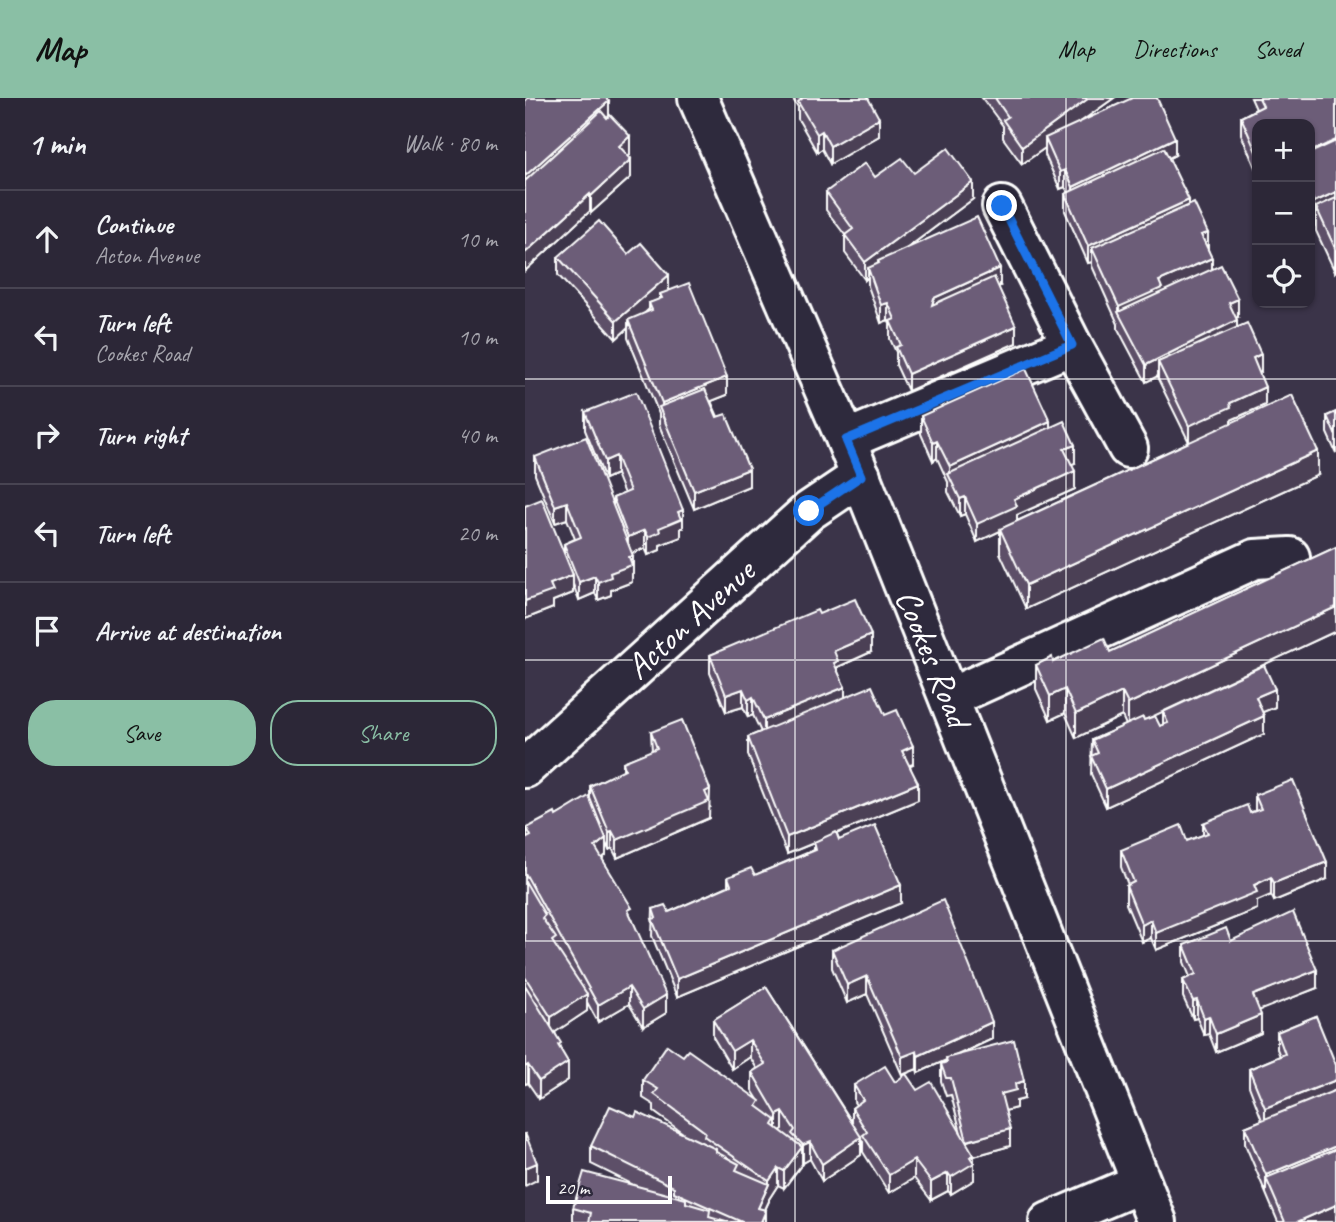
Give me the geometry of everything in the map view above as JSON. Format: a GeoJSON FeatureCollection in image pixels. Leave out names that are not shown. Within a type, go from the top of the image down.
{"type":"FeatureCollection","features":[{"type":"Feature","properties":{"kind":"street","name":"Cookes Road"},"geometry":{"type":"LineString","coordinates":[[698,98],[861,476],[1157,1222]]}},
{"type":"Feature","properties":{"kind":"street"},"geometry":{"type":"LineString","coordinates":[[1002,206],[1072,345],[1128,448]]}},
{"type":"Feature","properties":{"kind":"street"},"geometry":{"type":"LineString","coordinates":[[846,440],[1072,345]]}},
{"type":"Feature","properties":{"kind":"street","name":"Acton Avenue"},"geometry":{"type":"LineString","coordinates":[[525,768],[809,511],[861,476]]}},
{"type":"Feature","properties":{"kind":"street"},"geometry":{"type":"LineString","coordinates":[[949,698],[1255,559],[1290,557]]}},
{"type":"Feature","properties":{"kind":"street"},"geometry":{"type":"LineString","coordinates":[[1049,1222],[1141,1183]]}},
{"type":"Feature","properties":{"kind":"building"},"geometry":{"type":"Polygon","coordinates":[[[528,98],[606,98],[609,101],[525,176],[525,101],[528,98]]]}},
{"type":"Feature","properties":{"kind":"building"},"geometry":{"type":"Polygon","coordinates":[[[803,98],[868,98],[879,118],[830,146],[822,131],[817,134],[798,102],[803,98]]]}},
{"type":"Feature","properties":{"kind":"building"},"geometry":{"type":"Polygon","coordinates":[[[995,98],[1089,98],[1022,147],[1003,120],[1008,117],[995,98]]]}},
{"type":"Feature","properties":{"kind":"building"},"geometry":{"type":"Polygon","coordinates":[[[1132,98],[1157,98],[1175,138],[1073,187],[1065,170],[1060,172],[1045,138],[1132,98]]]}},
{"type":"Feature","properties":{"kind":"building"},"geometry":{"type":"Polygon","coordinates":[[[1259,98],[1336,98],[1336,140],[1315,150],[1315,119],[1252,119],[1252,142],[1241,117],[1263,106],[1259,98]]]}},
{"type":"Feature","properties":{"kind":"building"},"geometry":{"type":"Polygon","coordinates":[[[601,111],[607,118],[610,115],[630,136],[619,146],[631,159],[525,253],[525,181],[601,111]]]}},
{"type":"Feature","properties":{"kind":"building"},"geometry":{"type":"Polygon","coordinates":[[[1336,141],[1336,192],[1315,202],[1315,182],[1315,151],[1336,141]]]}},
{"type":"Feature","properties":{"kind":"building"},"geometry":{"type":"Polygon","coordinates":[[[948,148],[973,182],[865,262],[845,235],[853,229],[826,192],[865,163],[875,177],[902,158],[914,173],[948,148]]]}},
{"type":"Feature","properties":{"kind":"building"},"geometry":{"type":"Polygon","coordinates":[[[1164,148],[1189,200],[1088,246],[1065,194],[1164,148]]]}},
{"type":"Feature","properties":{"kind":"building"},"geometry":{"type":"Polygon","coordinates":[[[1336,198],[1336,247],[1335,248],[1316,207],[1336,198]]]}},
{"type":"Feature","properties":{"kind":"building"},"geometry":{"type":"Polygon","coordinates":[[[1194,203],[1208,233],[1201,235],[1212,258],[1159,281],[1162,288],[1119,307],[1092,248],[1194,203]]]}},
{"type":"Feature","properties":{"kind":"building"},"geometry":{"type":"Polygon","coordinates":[[[977,217],[1000,268],[934,298],[932,305],[994,277],[1016,326],[908,374],[896,347],[901,345],[890,321],[895,319],[888,303],[881,305],[868,268],[879,263],[878,261],[977,217]]]}},
{"type":"Feature","properties":{"kind":"building"},"geometry":{"type":"Polygon","coordinates":[[[599,221],[628,254],[641,243],[669,275],[616,321],[558,257],[599,221]]]}},
{"type":"Feature","properties":{"kind":"building"},"geometry":{"type":"Polygon","coordinates":[[[1221,265],[1238,299],[1229,303],[1237,320],[1146,365],[1118,312],[1221,265]]]}},
{"type":"Feature","properties":{"kind":"building"},"geometry":{"type":"Polygon","coordinates":[[[689,283],[727,377],[662,403],[628,320],[652,310],[649,303],[662,298],[660,294],[689,283]]]}},
{"type":"Feature","properties":{"kind":"building"},"geometry":{"type":"Polygon","coordinates":[[[1247,323],[1261,354],[1253,358],[1265,387],[1230,403],[1231,407],[1189,426],[1158,362],[1247,323]]]}},
{"type":"Feature","properties":{"kind":"building"},"geometry":{"type":"Polygon","coordinates":[[[1026,369],[1050,421],[950,467],[937,441],[933,443],[921,416],[1026,369]]]}},
{"type":"Feature","properties":{"kind":"building"},"geometry":{"type":"Polygon","coordinates":[[[705,389],[717,417],[726,414],[749,469],[694,491],[659,407],[705,389]]]}},
{"type":"Feature","properties":{"kind":"building"},"geometry":{"type":"Polygon","coordinates":[[[636,392],[683,510],[678,512],[681,519],[659,528],[660,532],[648,537],[645,530],[628,537],[613,498],[630,491],[616,456],[605,461],[585,412],[636,392]]]}},
{"type":"Feature","properties":{"kind":"building"},"geometry":{"type":"Polygon","coordinates":[[[1292,395],[1318,451],[1026,585],[1000,529],[1292,395]]]}},
{"type":"Feature","properties":{"kind":"building"},"geometry":{"type":"Polygon","coordinates":[[[1336,412],[1336,436],[1327,416],[1336,412]]]}},
{"type":"Feature","properties":{"kind":"building"},"geometry":{"type":"Polygon","coordinates":[[[1064,421],[1075,445],[1064,449],[1075,471],[1014,499],[1017,506],[977,524],[965,497],[960,499],[948,474],[1064,421]]]}},
{"type":"Feature","properties":{"kind":"building"},"geometry":{"type":"Polygon","coordinates":[[[586,437],[633,556],[629,557],[632,565],[610,573],[611,577],[598,582],[595,576],[579,582],[564,544],[581,537],[567,502],[555,506],[535,457],[586,437]]]}},
{"type":"Feature","properties":{"kind":"building"},"geometry":{"type":"Polygon","coordinates":[[[542,499],[573,575],[550,584],[553,591],[525,601],[525,506],[542,499]]]}},
{"type":"Feature","properties":{"kind":"building"},"geometry":{"type":"Polygon","coordinates":[[[1336,547],[1336,607],[1128,704],[1122,692],[1076,714],[1065,689],[1050,696],[1036,665],[1052,657],[1053,662],[1104,638],[1110,652],[1336,547]]]}},
{"type":"Feature","properties":{"kind":"building"},"geometry":{"type":"Polygon","coordinates":[[[855,599],[871,635],[834,651],[838,661],[834,663],[845,687],[764,720],[753,697],[748,700],[743,689],[726,695],[710,655],[817,610],[819,614],[855,599]]]}},
{"type":"Feature","properties":{"kind":"building"},"geometry":{"type":"Polygon","coordinates":[[[1264,665],[1275,689],[1256,697],[1264,716],[1106,789],[1091,756],[1098,753],[1092,740],[1143,717],[1144,720],[1155,716],[1160,726],[1168,723],[1163,712],[1264,665]]]}},
{"type":"Feature","properties":{"kind":"building"},"geometry":{"type":"Polygon","coordinates":[[[872,686],[885,715],[897,710],[913,746],[902,751],[918,783],[787,837],[748,737],[872,686]]]}},
{"type":"Feature","properties":{"kind":"building"},"geometry":{"type":"Polygon","coordinates":[[[682,720],[710,789],[705,792],[709,801],[617,840],[612,831],[609,832],[590,786],[625,769],[623,762],[657,748],[651,732],[682,720]]]}},
{"type":"Feature","properties":{"kind":"building"},"geometry":{"type":"Polygon","coordinates":[[[1293,780],[1327,862],[1274,883],[1271,877],[1254,885],[1257,892],[1156,933],[1151,920],[1142,925],[1126,886],[1134,882],[1121,850],[1181,825],[1187,841],[1208,833],[1203,823],[1247,805],[1250,813],[1261,809],[1255,795],[1293,780]]]}},
{"type":"Feature","properties":{"kind":"building"},"geometry":{"type":"Polygon","coordinates":[[[589,796],[606,838],[595,847],[632,908],[628,910],[666,995],[643,1009],[629,987],[598,1005],[525,873],[525,839],[531,836],[527,828],[555,813],[556,816],[589,796]]]}},
{"type":"Feature","properties":{"kind":"building"},"geometry":{"type":"Polygon","coordinates":[[[875,825],[901,885],[677,979],[652,919],[656,918],[653,909],[665,905],[669,912],[731,885],[728,877],[751,868],[755,875],[816,850],[814,842],[836,832],[839,840],[875,825]]]}},
{"type":"Feature","properties":{"kind":"building"},"geometry":{"type":"Polygon","coordinates":[[[525,881],[545,915],[542,918],[556,938],[552,941],[587,994],[551,1017],[525,977],[525,881]]]}},
{"type":"Feature","properties":{"kind":"building"},"geometry":{"type":"Polygon","coordinates":[[[943,900],[992,1022],[918,1056],[917,1051],[902,1057],[867,976],[847,985],[832,950],[943,900]]]}},
{"type":"Feature","properties":{"kind":"building"},"geometry":{"type":"Polygon","coordinates":[[[1293,912],[1317,970],[1253,995],[1261,1015],[1216,1034],[1209,1016],[1204,1018],[1197,1000],[1193,1001],[1183,980],[1196,974],[1184,945],[1226,928],[1231,941],[1293,912]]]}},
{"type":"Feature","properties":{"kind":"building"},"geometry":{"type":"Polygon","coordinates":[[[525,985],[561,1043],[558,1045],[568,1062],[539,1081],[528,1065],[525,1067],[525,985]]]}},
{"type":"Feature","properties":{"kind":"building"},"geometry":{"type":"Polygon","coordinates":[[[766,987],[861,1137],[822,1164],[810,1142],[803,1145],[792,1134],[795,1130],[783,1112],[777,1115],[752,1072],[765,1064],[750,1040],[732,1051],[713,1020],[766,987]]]}},
{"type":"Feature","properties":{"kind":"building"},"geometry":{"type":"Polygon","coordinates":[[[1316,1016],[1336,1065],[1336,1080],[1265,1108],[1249,1069],[1285,1054],[1277,1032],[1316,1016]]]}},
{"type":"Feature","properties":{"kind":"building"},"geometry":{"type":"Polygon","coordinates":[[[1014,1040],[1024,1081],[1015,1084],[1016,1090],[1001,1094],[1010,1129],[967,1141],[951,1078],[946,1078],[941,1064],[947,1062],[946,1058],[1014,1040]]]}},
{"type":"Feature","properties":{"kind":"building"},"geometry":{"type":"Polygon","coordinates":[[[667,1045],[683,1056],[688,1050],[760,1101],[757,1106],[776,1120],[773,1125],[802,1147],[784,1171],[778,1168],[769,1181],[704,1136],[705,1132],[654,1094],[658,1089],[643,1080],[667,1045]]]}},
{"type":"Feature","properties":{"kind":"building"},"geometry":{"type":"Polygon","coordinates":[[[885,1066],[895,1082],[906,1074],[917,1090],[931,1082],[974,1155],[970,1157],[974,1163],[951,1177],[948,1173],[931,1182],[914,1160],[889,1175],[863,1135],[867,1132],[852,1108],[863,1100],[854,1085],[885,1066]]]}},
{"type":"Feature","properties":{"kind":"building"},"geometry":{"type":"Polygon","coordinates":[[[1336,1090],[1336,1146],[1266,1175],[1245,1127],[1336,1090]]]}},
{"type":"Feature","properties":{"kind":"building"},"geometry":{"type":"Polygon","coordinates":[[[610,1106],[635,1117],[637,1112],[716,1149],[716,1152],[739,1164],[736,1170],[769,1184],[758,1208],[766,1210],[761,1222],[742,1222],[674,1192],[674,1187],[591,1146],[610,1106]]]}},
{"type":"Feature","properties":{"kind":"building"},"geometry":{"type":"Polygon","coordinates":[[[525,1133],[537,1163],[525,1168],[525,1133]]]}},
{"type":"Feature","properties":{"kind":"building"},"geometry":{"type":"Polygon","coordinates":[[[1336,1149],[1336,1205],[1297,1222],[1285,1222],[1266,1178],[1336,1149]]]}},
{"type":"Feature","properties":{"kind":"building"},"geometry":{"type":"Polygon","coordinates":[[[584,1172],[686,1199],[686,1203],[710,1210],[709,1217],[726,1222],[589,1222],[591,1213],[573,1208],[584,1172]]]}},
{"type":"Feature","properties":{"kind":"route"},"geometry":{"type":"LineString","coordinates":[[809,511],[861,476],[846,440],[1072,345],[1002,206]]}}]}
